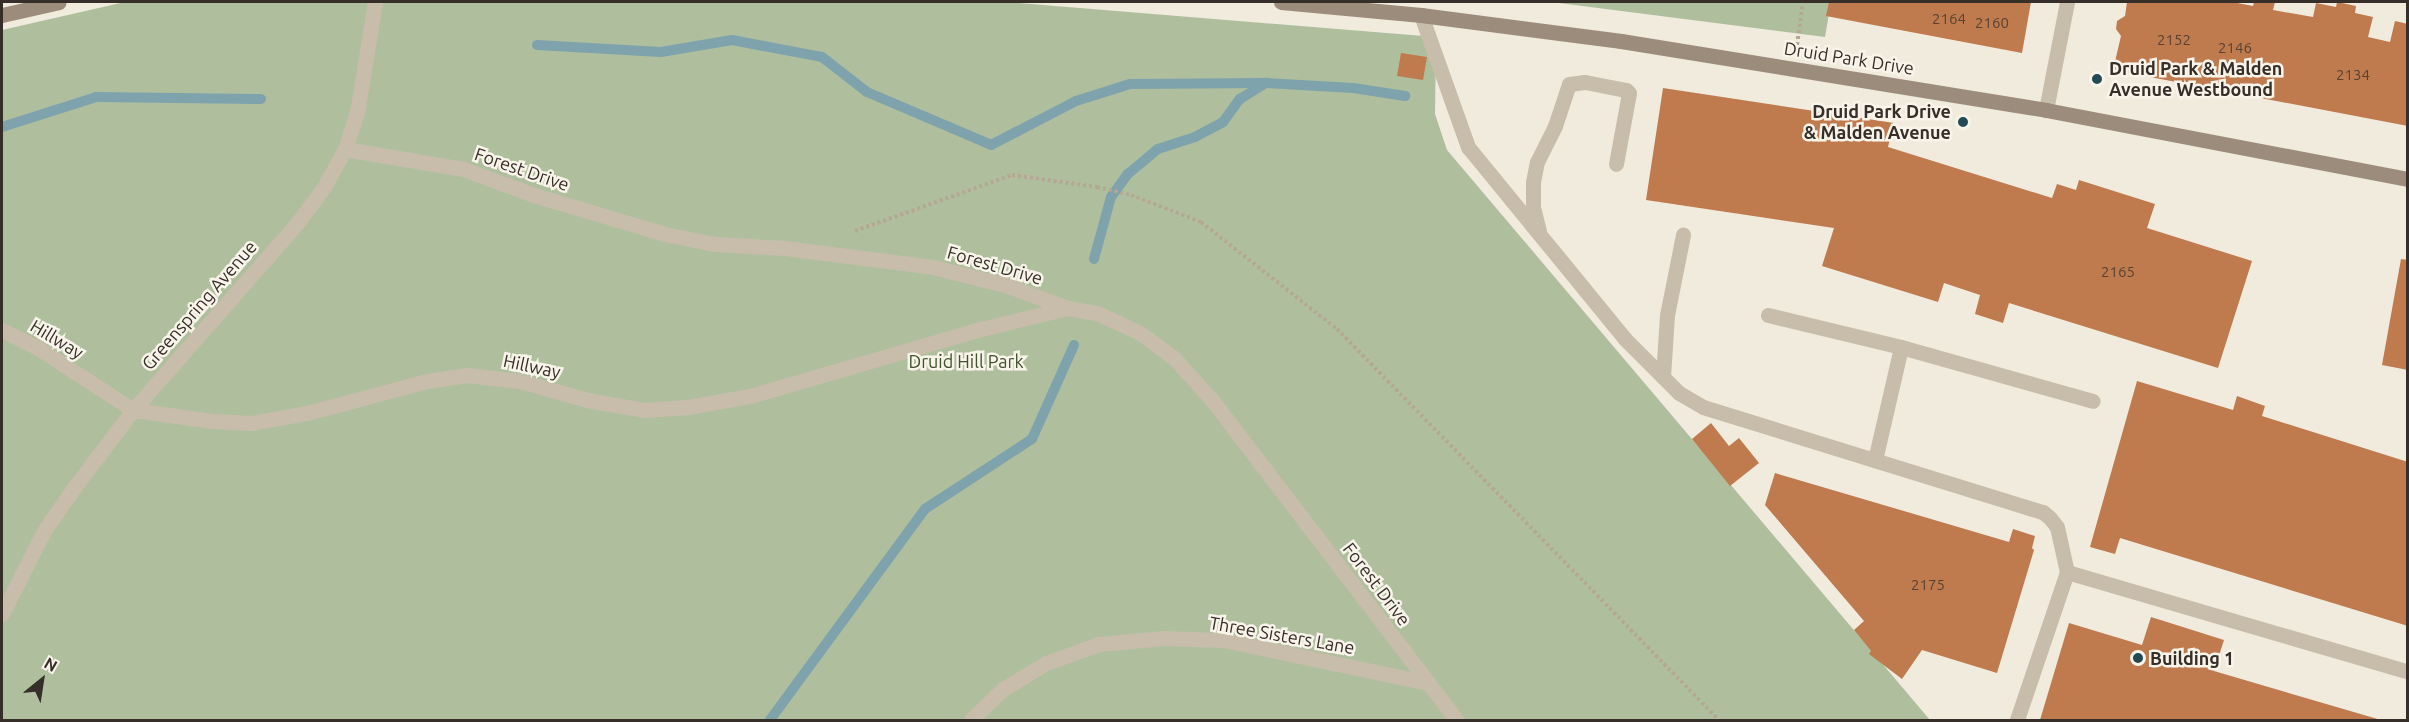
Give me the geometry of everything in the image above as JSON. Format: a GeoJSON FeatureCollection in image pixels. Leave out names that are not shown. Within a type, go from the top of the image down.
{"type":"FeatureCollection","features":[{"type":"Feature","properties":{"kind":"main road"},"geometry":{"type":"LineString","coordinates":[[2,15],[59,2]]}},
{"type":"Feature","properties":{"kind":"main road","name":"Druid Park Drive"},"geometry":{"type":"LineString","coordinates":[[1281,2],[1421,15],[1621,41],[2046,110],[2408,179]]}},
{"type":"Feature","properties":{"kind":"street","name":"Greenspring Avenue"},"geometry":{"type":"LineString","coordinates":[[2,614],[45,529],[133,410],[298,222],[324,187],[345,149],[357,113],[366,72],[375,2]]}},
{"type":"Feature","properties":{"kind":"street"},"geometry":{"type":"LineString","coordinates":[[2046,110],[2067,2]]}},
{"type":"Feature","properties":{"kind":"street"},"geometry":{"type":"LineString","coordinates":[[1421,15],[1468,147],[1624,339],[1679,393],[1703,407],[2043,512],[2056,527],[2067,572],[2017,720]]}},
{"type":"Feature","properties":{"kind":"street"},"geometry":{"type":"LineString","coordinates":[[1541,237],[1533,207],[1533,182],[1537,162],[1555,126],[1569,84],[1585,82],[1626,90],[1629,93],[1616,164]]}},
{"type":"Feature","properties":{"kind":"street","name":"Forest Drive"},"geometry":{"type":"LineString","coordinates":[[345,149],[463,169],[534,195],[665,234],[714,244],[785,248],[933,267],[1005,285],[1068,308],[1097,313],[1140,333],[1174,358],[1212,400],[1457,720]]}},
{"type":"Feature","properties":{"kind":"street"},"geometry":{"type":"LineString","coordinates":[[1663,377],[1667,315],[1683,235]]}},
{"type":"Feature","properties":{"kind":"street","name":"Hillway"},"geometry":{"type":"LineString","coordinates":[[2,330],[38,348],[133,410],[212,421],[252,423],[307,413],[427,381],[467,375],[520,381],[586,400],[645,411],[688,407],[750,396],[981,329],[1068,308]]}},
{"type":"Feature","properties":{"kind":"street"},"geometry":{"type":"LineString","coordinates":[[1768,315],[1901,347],[2093,401]]}},
{"type":"Feature","properties":{"kind":"street"},"geometry":{"type":"LineString","coordinates":[[1875,460],[1901,347]]}},
{"type":"Feature","properties":{"kind":"street"},"geometry":{"type":"LineString","coordinates":[[2067,572],[2408,672]]}},
{"type":"Feature","properties":{"kind":"street","name":"Three Sisters Lane"},"geometry":{"type":"LineString","coordinates":[[971,720],[1004,689],[1046,663],[1099,644],[1164,638],[1224,640],[1428,683]]}},
{"type":"Feature","properties":{"kind":"path"},"geometry":{"type":"LineString","coordinates":[[1793,69],[1803,2]]}},
{"type":"Feature","properties":{"kind":"path"},"geometry":{"type":"LineString","coordinates":[[846,234],[1012,175],[1097,187],[1131,195],[1201,222],[1337,329],[1719,720]]}},
{"type":"Feature","properties":{"kind":"green space","name":"Druid Hill Park"},"geometry":{"type":"Polygon","coordinates":[[[125,2],[1006,2],[1436,37],[1435,114],[1447,150],[1930,720],[2,720],[2,30],[125,2]]]}},
{"type":"Feature","properties":{"kind":"green space"},"geometry":{"type":"Polygon","coordinates":[[[1551,2],[1831,2],[1825,37],[1551,2]]]}},
{"type":"Feature","properties":{"kind":"building"},"geometry":{"type":"Polygon","coordinates":[[[1829,2],[2031,2],[2022,53],[1826,16],[1829,2]]]}},
{"type":"Feature","properties":{"kind":"building"},"geometry":{"type":"Polygon","coordinates":[[[2127,2],[2232,2],[2253,6],[2254,2],[2275,2],[2273,10],[2313,17],[2316,3],[2336,7],[2337,2],[2356,6],[2355,13],[2373,17],[2368,37],[2390,42],[2395,21],[2408,24],[2408,126],[2113,70],[2121,36],[2116,29],[2117,21],[2125,16],[2127,2]]]}},
{"type":"Feature","properties":{"kind":"building"},"geometry":{"type":"Polygon","coordinates":[[[1401,53],[1427,57],[1423,80],[1397,76],[1401,53]]]}},
{"type":"Feature","properties":{"kind":"building"},"geometry":{"type":"Polygon","coordinates":[[[1663,88],[1894,123],[1888,147],[2052,198],[2057,184],[2076,190],[2079,180],[2155,204],[2147,228],[2252,261],[2218,368],[2009,303],[2003,323],[1975,314],[1980,295],[1944,283],[1938,302],[1822,266],[1834,228],[1646,200],[1663,88]]]}},
{"type":"Feature","properties":{"kind":"building"},"geometry":{"type":"Polygon","coordinates":[[[2401,259],[2408,260],[2408,370],[2382,365],[2401,259]]]}},
{"type":"Feature","properties":{"kind":"building"},"geometry":{"type":"Polygon","coordinates":[[[2137,381],[2233,410],[2237,396],[2265,406],[2262,416],[2408,462],[2408,626],[2120,538],[2115,554],[2090,547],[2137,381]]]}},
{"type":"Feature","properties":{"kind":"building"},"geometry":{"type":"Polygon","coordinates":[[[1711,423],[1729,446],[1739,438],[1759,463],[1730,486],[1692,439],[1711,423]]]}},
{"type":"Feature","properties":{"kind":"building"},"geometry":{"type":"Polygon","coordinates":[[[1775,473],[2009,542],[2013,529],[2035,536],[2032,548],[2034,550],[1997,673],[1922,650],[1902,679],[1869,654],[1871,651],[1854,630],[1864,621],[1765,505],[1775,473]]]}},
{"type":"Feature","properties":{"kind":"building","name":"Building 1"},"geometry":{"type":"Polygon","coordinates":[[[2151,617],[2224,640],[2214,671],[2381,720],[2040,720],[2069,623],[2142,645],[2151,617]]]}},
{"type":"Feature","properties":{"kind":"waterway"},"geometry":{"type":"LineString","coordinates":[[537,45],[661,52],[732,40],[822,57],[867,92],[991,145],[1076,101],[1130,84],[1266,83],[1353,88],[1405,96]]}},
{"type":"Feature","properties":{"kind":"waterway"},"geometry":{"type":"LineString","coordinates":[[1094,259],[1111,197],[1128,174],[1158,149],[1195,137],[1223,122],[1240,99],[1266,83]]}},
{"type":"Feature","properties":{"kind":"waterway"},"geometry":{"type":"LineString","coordinates":[[2,127],[96,97],[261,99]]}},
{"type":"Feature","properties":{"kind":"waterway"},"geometry":{"type":"LineString","coordinates":[[770,720],[925,509],[1032,439],[1074,345]]}},
{"type":"Feature","properties":{"kind":"place","name":"Druid Park & Malden Avenue Westbound"},"geometry":{"type":"Point","coordinates":[2097,79]}},
{"type":"Feature","properties":{"kind":"place","name":"Druid Park Drive & Malden Avenue"},"geometry":{"type":"Point","coordinates":[1963,122]}},
{"type":"Feature","properties":{"kind":"place","name":"Building 1"},"geometry":{"type":"Point","coordinates":[2138,658]}}]}
